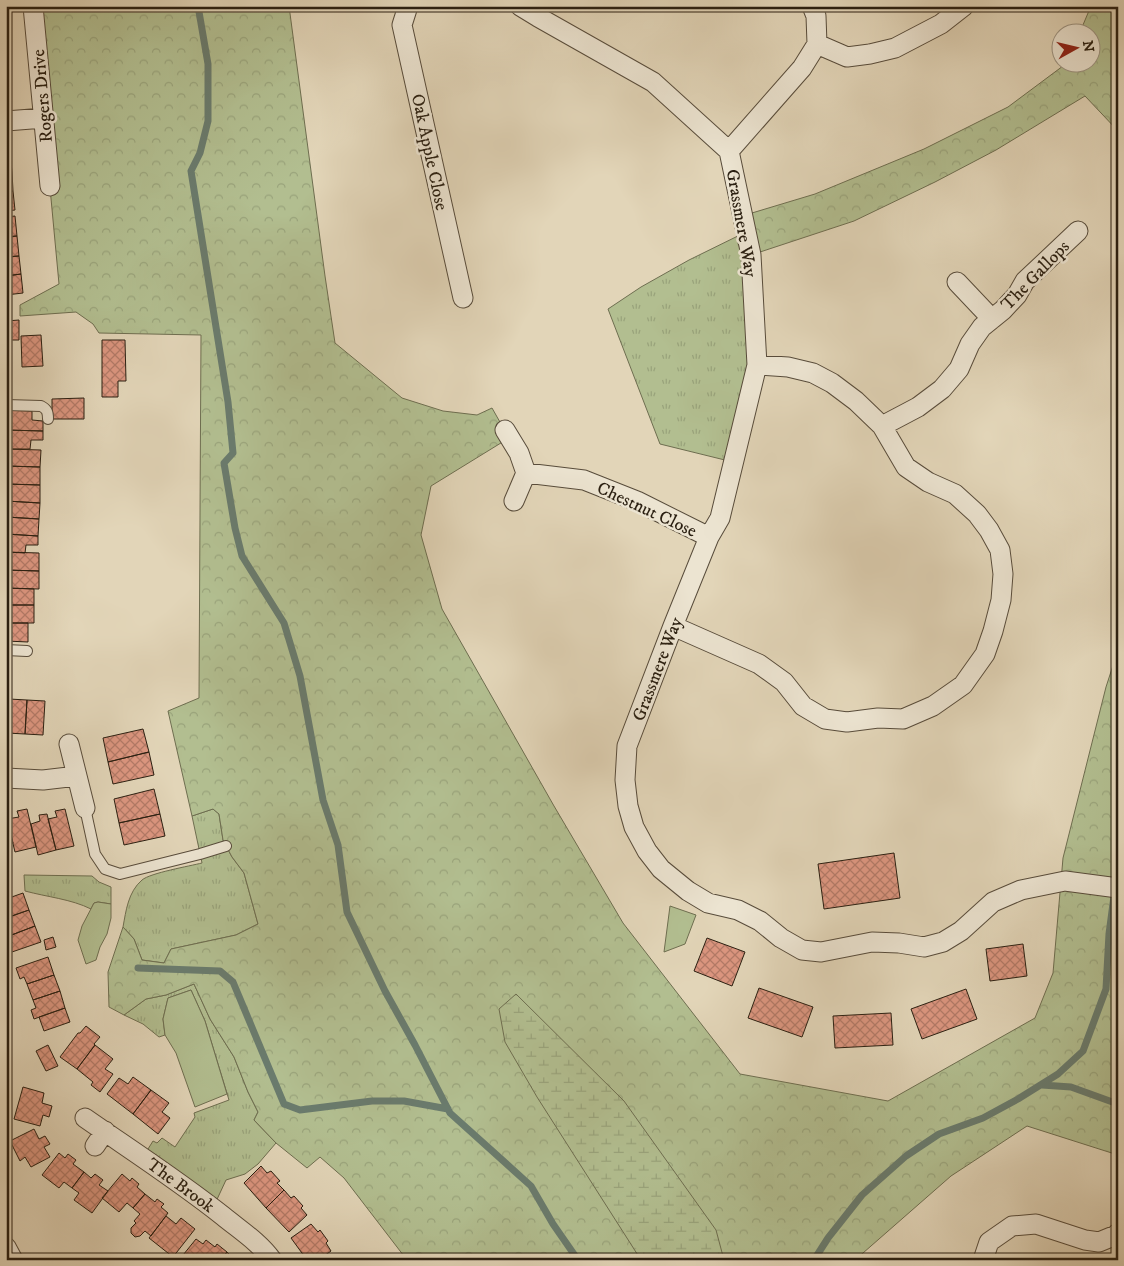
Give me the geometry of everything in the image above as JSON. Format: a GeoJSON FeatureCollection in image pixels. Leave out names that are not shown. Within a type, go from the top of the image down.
{"type":"FeatureCollection","features":[{"type":"Feature","properties":{"kind":"street","name":"Rogers Drive"},"geometry":{"type":"LineString","coordinates":[[33,6],[50,186]]}},
{"type":"Feature","properties":{"kind":"street","name":"Oak Apple Close"},"geometry":{"type":"LineString","coordinates":[[408,6],[402,25],[463,298]]}},
{"type":"Feature","properties":{"kind":"street"},"geometry":{"type":"LineString","coordinates":[[520,6],[653,82],[729,151]]}},
{"type":"Feature","properties":{"kind":"street"},"geometry":{"type":"LineString","coordinates":[[812,6],[816,16],[817,44],[847,57],[895,48],[941,24],[964,6]]}},
{"type":"Feature","properties":{"kind":"street","name":"Grassmere Way"},"geometry":{"type":"LineString","coordinates":[[817,44],[802,68],[729,151],[751,255],[757,365],[720,518],[708,537],[628,746],[625,780],[628,806],[634,827],[647,851],[662,869],[688,891],[708,903],[738,910],[760,921],[781,938],[802,950],[821,952],[872,942],[924,947],[943,942],[961,931],[993,902],[1021,890],[1065,881],[1110,887]]}},
{"type":"Feature","properties":{"kind":"street"},"geometry":{"type":"LineString","coordinates":[[6,122],[44,118]]}},
{"type":"Feature","properties":{"kind":"street","name":"The Gallops"},"geometry":{"type":"LineString","coordinates":[[882,426],[918,407],[942,389],[959,369],[970,344],[982,327],[1003,310],[1017,295],[1025,281],[1078,231]]}},
{"type":"Feature","properties":{"kind":"street","name":"The Gallops"},"geometry":{"type":"LineString","coordinates":[[957,282],[992,319]]}},
{"type":"Feature","properties":{"kind":"street"},"geometry":{"type":"LineString","coordinates":[[673,626],[759,664],[784,682],[803,706],[825,719],[847,722],[878,718],[903,719],[932,706],[963,685],[986,654],[1001,600],[1003,574],[1000,550],[989,530],[976,514],[955,494],[928,482],[906,467],[882,426],[856,401],[832,383],[813,373],[788,367],[757,365]]}},
{"type":"Feature","properties":{"kind":"street"},"geometry":{"type":"LineString","coordinates":[[505,430],[519,453],[526,473],[514,501]]}},
{"type":"Feature","properties":{"kind":"street","name":"Chestnut Close"},"geometry":{"type":"LineString","coordinates":[[526,473],[584,480],[637,501],[708,537]]}},
{"type":"Feature","properties":{"kind":"street"},"geometry":{"type":"LineString","coordinates":[[70,744],[85,808]]}},
{"type":"Feature","properties":{"kind":"street"},"geometry":{"type":"LineString","coordinates":[[6,778],[43,780],[77,776]]}},
{"type":"Feature","properties":{"kind":"street","name":"The Brook"},"geometry":{"type":"LineString","coordinates":[[85,1118],[100,1139],[129,1147],[208,1204],[263,1248],[272,1260]]}},
{"type":"Feature","properties":{"kind":"street"},"geometry":{"type":"LineString","coordinates":[[983,1260],[989,1242],[1012,1226],[1036,1224],[1085,1240],[1099,1242],[1118,1233]]}},
{"type":"Feature","properties":{"kind":"street"},"geometry":{"type":"LineString","coordinates":[[6,1247],[13,1260]]}},
{"type":"Feature","properties":{"kind":"lane"},"geometry":{"type":"LineString","coordinates":[[6,405],[41,406],[48,412],[48,419]]}},
{"type":"Feature","properties":{"kind":"lane"},"geometry":{"type":"LineString","coordinates":[[6,650],[27,651]]}},
{"type":"Feature","properties":{"kind":"lane"},"geometry":{"type":"LineString","coordinates":[[85,808],[95,854],[105,869],[120,874],[226,846]]}},
{"type":"Feature","properties":{"kind":"green space"},"geometry":{"type":"Polygon","coordinates":[[[33,6],[289,6],[335,343],[402,398],[443,411],[477,415],[492,408],[509,438],[431,486],[421,535],[442,609],[623,923],[740,1074],[888,1101],[1035,1018],[1053,973],[1063,858],[1106,687],[1118,650],[1118,1155],[1027,1126],[951,1176],[855,1260],[407,1260],[344,1178],[320,1157],[307,1168],[276,1143],[254,1120],[258,1112],[234,1057],[210,1019],[194,984],[166,995],[146,999],[124,1015],[109,1007],[108,972],[123,927],[134,939],[142,960],[164,963],[171,949],[236,935],[258,924],[244,873],[232,857],[223,840],[219,814],[213,809],[192,816],[168,711],[199,698],[201,335],[99,333],[93,324],[76,312],[20,316],[20,305],[59,284],[33,6]]]}},
{"type":"Feature","properties":{"kind":"green space"},"geometry":{"type":"Polygon","coordinates":[[[1091,6],[1118,6],[1118,131],[1085,96],[996,150],[854,221],[751,255],[742,216],[815,194],[924,149],[1008,107],[1055,72],[1102,72],[1102,22],[1084,22],[1091,6]]]}},
{"type":"Feature","properties":{"kind":"green space"},"geometry":{"type":"Polygon","coordinates":[[[746,232],[757,365],[733,462],[660,444],[608,309],[641,287],[689,260],[746,232]]]}},
{"type":"Feature","properties":{"kind":"green space"},"geometry":{"type":"Polygon","coordinates":[[[213,809],[219,814],[223,840],[232,857],[244,873],[258,924],[236,935],[171,949],[164,963],[142,960],[134,939],[123,927],[131,896],[137,885],[146,877],[202,863],[192,816],[213,809]]]}},
{"type":"Feature","properties":{"kind":"green space"},"geometry":{"type":"Polygon","coordinates":[[[24,875],[92,876],[99,882],[111,887],[111,904],[94,903],[91,909],[67,900],[25,891],[24,875]]]}},
{"type":"Feature","properties":{"kind":"green space"},"geometry":{"type":"Polygon","coordinates":[[[94,903],[111,904],[111,918],[107,934],[96,960],[86,964],[78,940],[82,926],[94,903]]]}},
{"type":"Feature","properties":{"kind":"green space"},"geometry":{"type":"Polygon","coordinates":[[[670,906],[696,915],[685,944],[664,952],[670,906]]]}},
{"type":"Feature","properties":{"kind":"green space"},"geometry":{"type":"Polygon","coordinates":[[[194,984],[210,1019],[234,1057],[258,1112],[254,1120],[276,1143],[258,1164],[245,1174],[226,1180],[213,1208],[143,1157],[153,1141],[157,1143],[162,1138],[175,1147],[195,1117],[194,1113],[229,1100],[205,1021],[191,990],[168,998],[163,1019],[165,1035],[159,1037],[143,1024],[124,1015],[146,999],[166,995],[194,984]]]}},
{"type":"Feature","properties":{"kind":"green space"},"geometry":{"type":"Polygon","coordinates":[[[191,990],[205,1021],[227,1094],[195,1107],[176,1053],[165,1035],[163,1019],[168,998],[191,990]]]}},
{"type":"Feature","properties":{"kind":"green space"},"geometry":{"type":"Polygon","coordinates":[[[516,994],[624,1101],[716,1230],[724,1260],[641,1260],[537,1097],[505,1042],[499,1009],[516,994]]]}},
{"type":"Feature","properties":{"kind":"building"},"geometry":{"type":"Polygon","coordinates":[[[6,132],[8,132],[10,152],[6,153],[6,132]]]}},
{"type":"Feature","properties":{"kind":"building"},"geometry":{"type":"Polygon","coordinates":[[[10,152],[12,172],[6,173],[6,153],[10,152]]]}},
{"type":"Feature","properties":{"kind":"building"},"geometry":{"type":"Polygon","coordinates":[[[12,172],[13,191],[6,192],[6,173],[12,172]]]}},
{"type":"Feature","properties":{"kind":"building"},"geometry":{"type":"Polygon","coordinates":[[[13,191],[15,210],[6,211],[6,192],[13,191]]]}},
{"type":"Feature","properties":{"kind":"building"},"geometry":{"type":"Polygon","coordinates":[[[15,216],[17,236],[6,237],[6,217],[15,216]]]}},
{"type":"Feature","properties":{"kind":"building"},"geometry":{"type":"Polygon","coordinates":[[[17,236],[19,256],[6,257],[6,237],[17,236]]]}},
{"type":"Feature","properties":{"kind":"building"},"geometry":{"type":"Polygon","coordinates":[[[19,256],[21,274],[6,276],[6,257],[19,256]]]}},
{"type":"Feature","properties":{"kind":"building"},"geometry":{"type":"Polygon","coordinates":[[[21,274],[23,293],[6,295],[6,276],[21,274]]]}},
{"type":"Feature","properties":{"kind":"building"},"geometry":{"type":"Polygon","coordinates":[[[19,320],[19,340],[6,340],[6,321],[19,320]]]}},
{"type":"Feature","properties":{"kind":"building"},"geometry":{"type":"Polygon","coordinates":[[[41,335],[43,366],[22,367],[21,336],[41,335]]]}},
{"type":"Feature","properties":{"kind":"building"},"geometry":{"type":"Polygon","coordinates":[[[102,340],[125,340],[126,381],[118,381],[118,397],[102,397],[102,340]]]}},
{"type":"Feature","properties":{"kind":"building"},"geometry":{"type":"Polygon","coordinates":[[[84,398],[84,419],[52,419],[52,399],[84,398]]]}},
{"type":"Feature","properties":{"kind":"building"},"geometry":{"type":"Polygon","coordinates":[[[6,410],[32,411],[32,420],[43,421],[43,431],[6,430],[6,410]]]}},
{"type":"Feature","properties":{"kind":"building"},"geometry":{"type":"Polygon","coordinates":[[[6,430],[43,431],[43,440],[31,440],[30,449],[6,449],[6,430]]]}},
{"type":"Feature","properties":{"kind":"building"},"geometry":{"type":"Polygon","coordinates":[[[6,449],[41,450],[40,467],[6,466],[6,449]]]}},
{"type":"Feature","properties":{"kind":"building"},"geometry":{"type":"Polygon","coordinates":[[[6,466],[40,467],[40,485],[6,484],[6,466]]]}},
{"type":"Feature","properties":{"kind":"building"},"geometry":{"type":"Polygon","coordinates":[[[6,484],[40,485],[40,503],[6,501],[6,484]]]}},
{"type":"Feature","properties":{"kind":"building"},"geometry":{"type":"Polygon","coordinates":[[[6,501],[40,503],[39,519],[6,517],[6,501]]]}},
{"type":"Feature","properties":{"kind":"building"},"geometry":{"type":"Polygon","coordinates":[[[6,517],[39,519],[38,536],[6,534],[6,517]]]}},
{"type":"Feature","properties":{"kind":"building"},"geometry":{"type":"Polygon","coordinates":[[[6,534],[38,536],[38,545],[26,545],[25,553],[6,552],[6,534]]]}},
{"type":"Feature","properties":{"kind":"building"},"geometry":{"type":"Polygon","coordinates":[[[6,552],[39,553],[39,571],[6,570],[6,552]]]}},
{"type":"Feature","properties":{"kind":"building"},"geometry":{"type":"Polygon","coordinates":[[[6,570],[39,571],[39,589],[6,588],[6,570]]]}},
{"type":"Feature","properties":{"kind":"building"},"geometry":{"type":"Polygon","coordinates":[[[6,588],[34,589],[34,605],[6,605],[6,588]]]}},
{"type":"Feature","properties":{"kind":"building"},"geometry":{"type":"Polygon","coordinates":[[[6,605],[34,605],[34,623],[6,623],[6,605]]]}},
{"type":"Feature","properties":{"kind":"building"},"geometry":{"type":"Polygon","coordinates":[[[6,623],[28,623],[28,642],[6,641],[6,623]]]}},
{"type":"Feature","properties":{"kind":"building"},"geometry":{"type":"Polygon","coordinates":[[[6,699],[9,699],[7,733],[6,733],[6,699]]]}},
{"type":"Feature","properties":{"kind":"building"},"geometry":{"type":"Polygon","coordinates":[[[9,699],[27,700],[25,734],[7,733],[9,699]]]}},
{"type":"Feature","properties":{"kind":"building"},"geometry":{"type":"Polygon","coordinates":[[[27,700],[45,701],[43,735],[25,734],[27,700]]]}},
{"type":"Feature","properties":{"kind":"building"},"geometry":{"type":"Polygon","coordinates":[[[143,729],[149,752],[108,762],[103,738],[143,729]]]}},
{"type":"Feature","properties":{"kind":"building"},"geometry":{"type":"Polygon","coordinates":[[[149,752],[154,775],[113,784],[108,762],[149,752]]]}},
{"type":"Feature","properties":{"kind":"building"},"geometry":{"type":"Polygon","coordinates":[[[154,789],[160,814],[119,823],[114,799],[154,789]]]}},
{"type":"Feature","properties":{"kind":"building"},"geometry":{"type":"Polygon","coordinates":[[[27,809],[36,847],[15,852],[7,819],[19,817],[17,811],[27,809]]]}},
{"type":"Feature","properties":{"kind":"building"},"geometry":{"type":"Polygon","coordinates":[[[65,809],[74,846],[56,850],[48,819],[57,817],[55,811],[65,809]]]}},
{"type":"Feature","properties":{"kind":"building"},"geometry":{"type":"Polygon","coordinates":[[[6,814],[13,843],[6,845],[6,814]]]}},
{"type":"Feature","properties":{"kind":"building"},"geometry":{"type":"Polygon","coordinates":[[[47,814],[56,850],[38,855],[31,824],[40,821],[39,815],[47,814]]]}},
{"type":"Feature","properties":{"kind":"building"},"geometry":{"type":"Polygon","coordinates":[[[160,814],[165,836],[124,845],[119,823],[160,814]]]}},
{"type":"Feature","properties":{"kind":"building"},"geometry":{"type":"Polygon","coordinates":[[[894,853],[900,898],[824,909],[818,864],[894,853]]]}},
{"type":"Feature","properties":{"kind":"building"},"geometry":{"type":"Polygon","coordinates":[[[23,893],[29,910],[6,918],[6,899],[23,893]]]}},
{"type":"Feature","properties":{"kind":"building"},"geometry":{"type":"Polygon","coordinates":[[[29,910],[35,926],[9,936],[6,928],[6,918],[29,910]]]}},
{"type":"Feature","properties":{"kind":"building"},"geometry":{"type":"Polygon","coordinates":[[[35,926],[41,942],[9,953],[7,945],[12,943],[9,936],[35,926]]]}},
{"type":"Feature","properties":{"kind":"building"},"geometry":{"type":"Polygon","coordinates":[[[53,937],[56,947],[46,950],[44,940],[53,937]]]}},
{"type":"Feature","properties":{"kind":"building"},"geometry":{"type":"Polygon","coordinates":[[[707,938],[745,952],[732,986],[694,971],[707,938]]]}},
{"type":"Feature","properties":{"kind":"building"},"geometry":{"type":"Polygon","coordinates":[[[1023,944],[1027,976],[990,981],[986,949],[1023,944]]]}},
{"type":"Feature","properties":{"kind":"building"},"geometry":{"type":"Polygon","coordinates":[[[48,957],[54,975],[27,984],[24,977],[20,979],[16,968],[48,957]]]}},
{"type":"Feature","properties":{"kind":"building"},"geometry":{"type":"Polygon","coordinates":[[[54,975],[60,991],[33,1000],[27,984],[54,975]]]}},
{"type":"Feature","properties":{"kind":"building"},"geometry":{"type":"Polygon","coordinates":[[[759,988],[813,1007],[802,1037],[748,1018],[759,988]]]}},
{"type":"Feature","properties":{"kind":"building"},"geometry":{"type":"Polygon","coordinates":[[[966,989],[977,1019],[922,1039],[911,1009],[966,989]]]}},
{"type":"Feature","properties":{"kind":"building"},"geometry":{"type":"Polygon","coordinates":[[[60,991],[65,1008],[34,1019],[31,1010],[36,1008],[33,1000],[60,991]]]}},
{"type":"Feature","properties":{"kind":"building"},"geometry":{"type":"Polygon","coordinates":[[[65,1008],[70,1022],[44,1031],[39,1017],[65,1008]]]}},
{"type":"Feature","properties":{"kind":"building"},"geometry":{"type":"Polygon","coordinates":[[[891,1013],[893,1045],[835,1048],[833,1016],[891,1013]]]}},
{"type":"Feature","properties":{"kind":"building"},"geometry":{"type":"Polygon","coordinates":[[[86,1026],[100,1037],[77,1069],[60,1057],[78,1033],[86,1026]]]}},
{"type":"Feature","properties":{"kind":"building"},"geometry":{"type":"Polygon","coordinates":[[[48,1045],[58,1066],[46,1071],[36,1051],[48,1045]]]}},
{"type":"Feature","properties":{"kind":"building"},"geometry":{"type":"Polygon","coordinates":[[[95,1045],[113,1059],[105,1069],[113,1074],[100,1092],[91,1085],[93,1082],[77,1069],[95,1045]]]}},
{"type":"Feature","properties":{"kind":"building"},"geometry":{"type":"Polygon","coordinates":[[[133,1077],[151,1090],[133,1114],[107,1094],[119,1078],[128,1084],[133,1077]]]}},
{"type":"Feature","properties":{"kind":"building"},"geometry":{"type":"Polygon","coordinates":[[[23,1087],[44,1093],[42,1103],[52,1106],[49,1117],[43,1115],[40,1126],[14,1119],[23,1087]]]}},
{"type":"Feature","properties":{"kind":"building"},"geometry":{"type":"Polygon","coordinates":[[[151,1090],[169,1103],[162,1112],[170,1118],[158,1134],[133,1114],[151,1090]]]}},
{"type":"Feature","properties":{"kind":"building"},"geometry":{"type":"Polygon","coordinates":[[[34,1129],[39,1139],[45,1136],[50,1144],[44,1147],[50,1157],[31,1167],[25,1157],[20,1161],[10,1141],[34,1129]]]}},
{"type":"Feature","properties":{"kind":"building"},"geometry":{"type":"Polygon","coordinates":[[[59,1153],[65,1158],[68,1154],[76,1160],[73,1164],[84,1172],[72,1188],[64,1182],[59,1188],[42,1175],[59,1153]]]}},
{"type":"Feature","properties":{"kind":"building"},"geometry":{"type":"Polygon","coordinates":[[[261,1166],[267,1173],[271,1171],[280,1181],[277,1183],[284,1190],[266,1208],[244,1183],[261,1166]]]}},
{"type":"Feature","properties":{"kind":"building"},"geometry":{"type":"Polygon","coordinates":[[[84,1172],[91,1178],[95,1174],[103,1180],[99,1185],[108,1191],[92,1213],[74,1200],[79,1193],[72,1188],[84,1172]]]}},
{"type":"Feature","properties":{"kind":"building"},"geometry":{"type":"Polygon","coordinates":[[[122,1174],[130,1181],[132,1178],[139,1184],[137,1187],[145,1194],[133,1208],[127,1203],[119,1212],[102,1198],[122,1174]]]}},
{"type":"Feature","properties":{"kind":"building"},"geometry":{"type":"Polygon","coordinates":[[[284,1190],[291,1198],[294,1196],[303,1206],[301,1208],[307,1215],[289,1232],[266,1208],[284,1190]]]}},
{"type":"Feature","properties":{"kind":"building"},"geometry":{"type":"Polygon","coordinates":[[[145,1194],[155,1202],[157,1199],[164,1204],[161,1207],[168,1213],[151,1236],[145,1231],[140,1236],[135,1237],[131,1233],[131,1228],[136,1223],[134,1221],[140,1214],[133,1208],[145,1194]]]}},
{"type":"Feature","properties":{"kind":"building"},"geometry":{"type":"Polygon","coordinates":[[[166,1216],[176,1224],[181,1218],[195,1229],[173,1257],[149,1238],[166,1216]]]}},
{"type":"Feature","properties":{"kind":"building"},"geometry":{"type":"Polygon","coordinates":[[[311,1224],[318,1232],[320,1230],[328,1241],[326,1243],[331,1251],[319,1260],[307,1260],[291,1238],[311,1224]]]}},
{"type":"Feature","properties":{"kind":"building"},"geometry":{"type":"Polygon","coordinates":[[[196,1239],[203,1244],[206,1240],[215,1247],[217,1244],[227,1252],[220,1260],[179,1260],[196,1239]]]}},
{"type":"Feature","properties":{"kind":"building"},"geometry":{"type":"Polygon","coordinates":[[[227,1252],[233,1258],[232,1260],[220,1260],[227,1252]]]}},
{"type":"Feature","properties":{"kind":"waterway"},"geometry":{"type":"LineString","coordinates":[[198,6],[208,64],[208,121],[200,153],[191,171],[228,402],[233,453],[224,463],[235,528],[242,556],[284,623],[300,676],[323,800],[338,845],[347,912],[385,991],[450,1113],[531,1186],[553,1224],[578,1260]]}},
{"type":"Feature","properties":{"kind":"waterway"},"geometry":{"type":"LineString","coordinates":[[814,1260],[828,1238],[862,1195],[906,1156],[939,1134],[983,1118],[1018,1099],[1058,1074],[1083,1051],[1106,989],[1109,934],[1118,866]]}},
{"type":"Feature","properties":{"kind":"waterway"},"geometry":{"type":"LineString","coordinates":[[138,968],[220,971],[233,982],[284,1104],[300,1110],[372,1101],[404,1101],[448,1109]]}},
{"type":"Feature","properties":{"kind":"waterway"},"geometry":{"type":"LineString","coordinates":[[1042,1085],[1071,1087],[1118,1104]]}}]}
